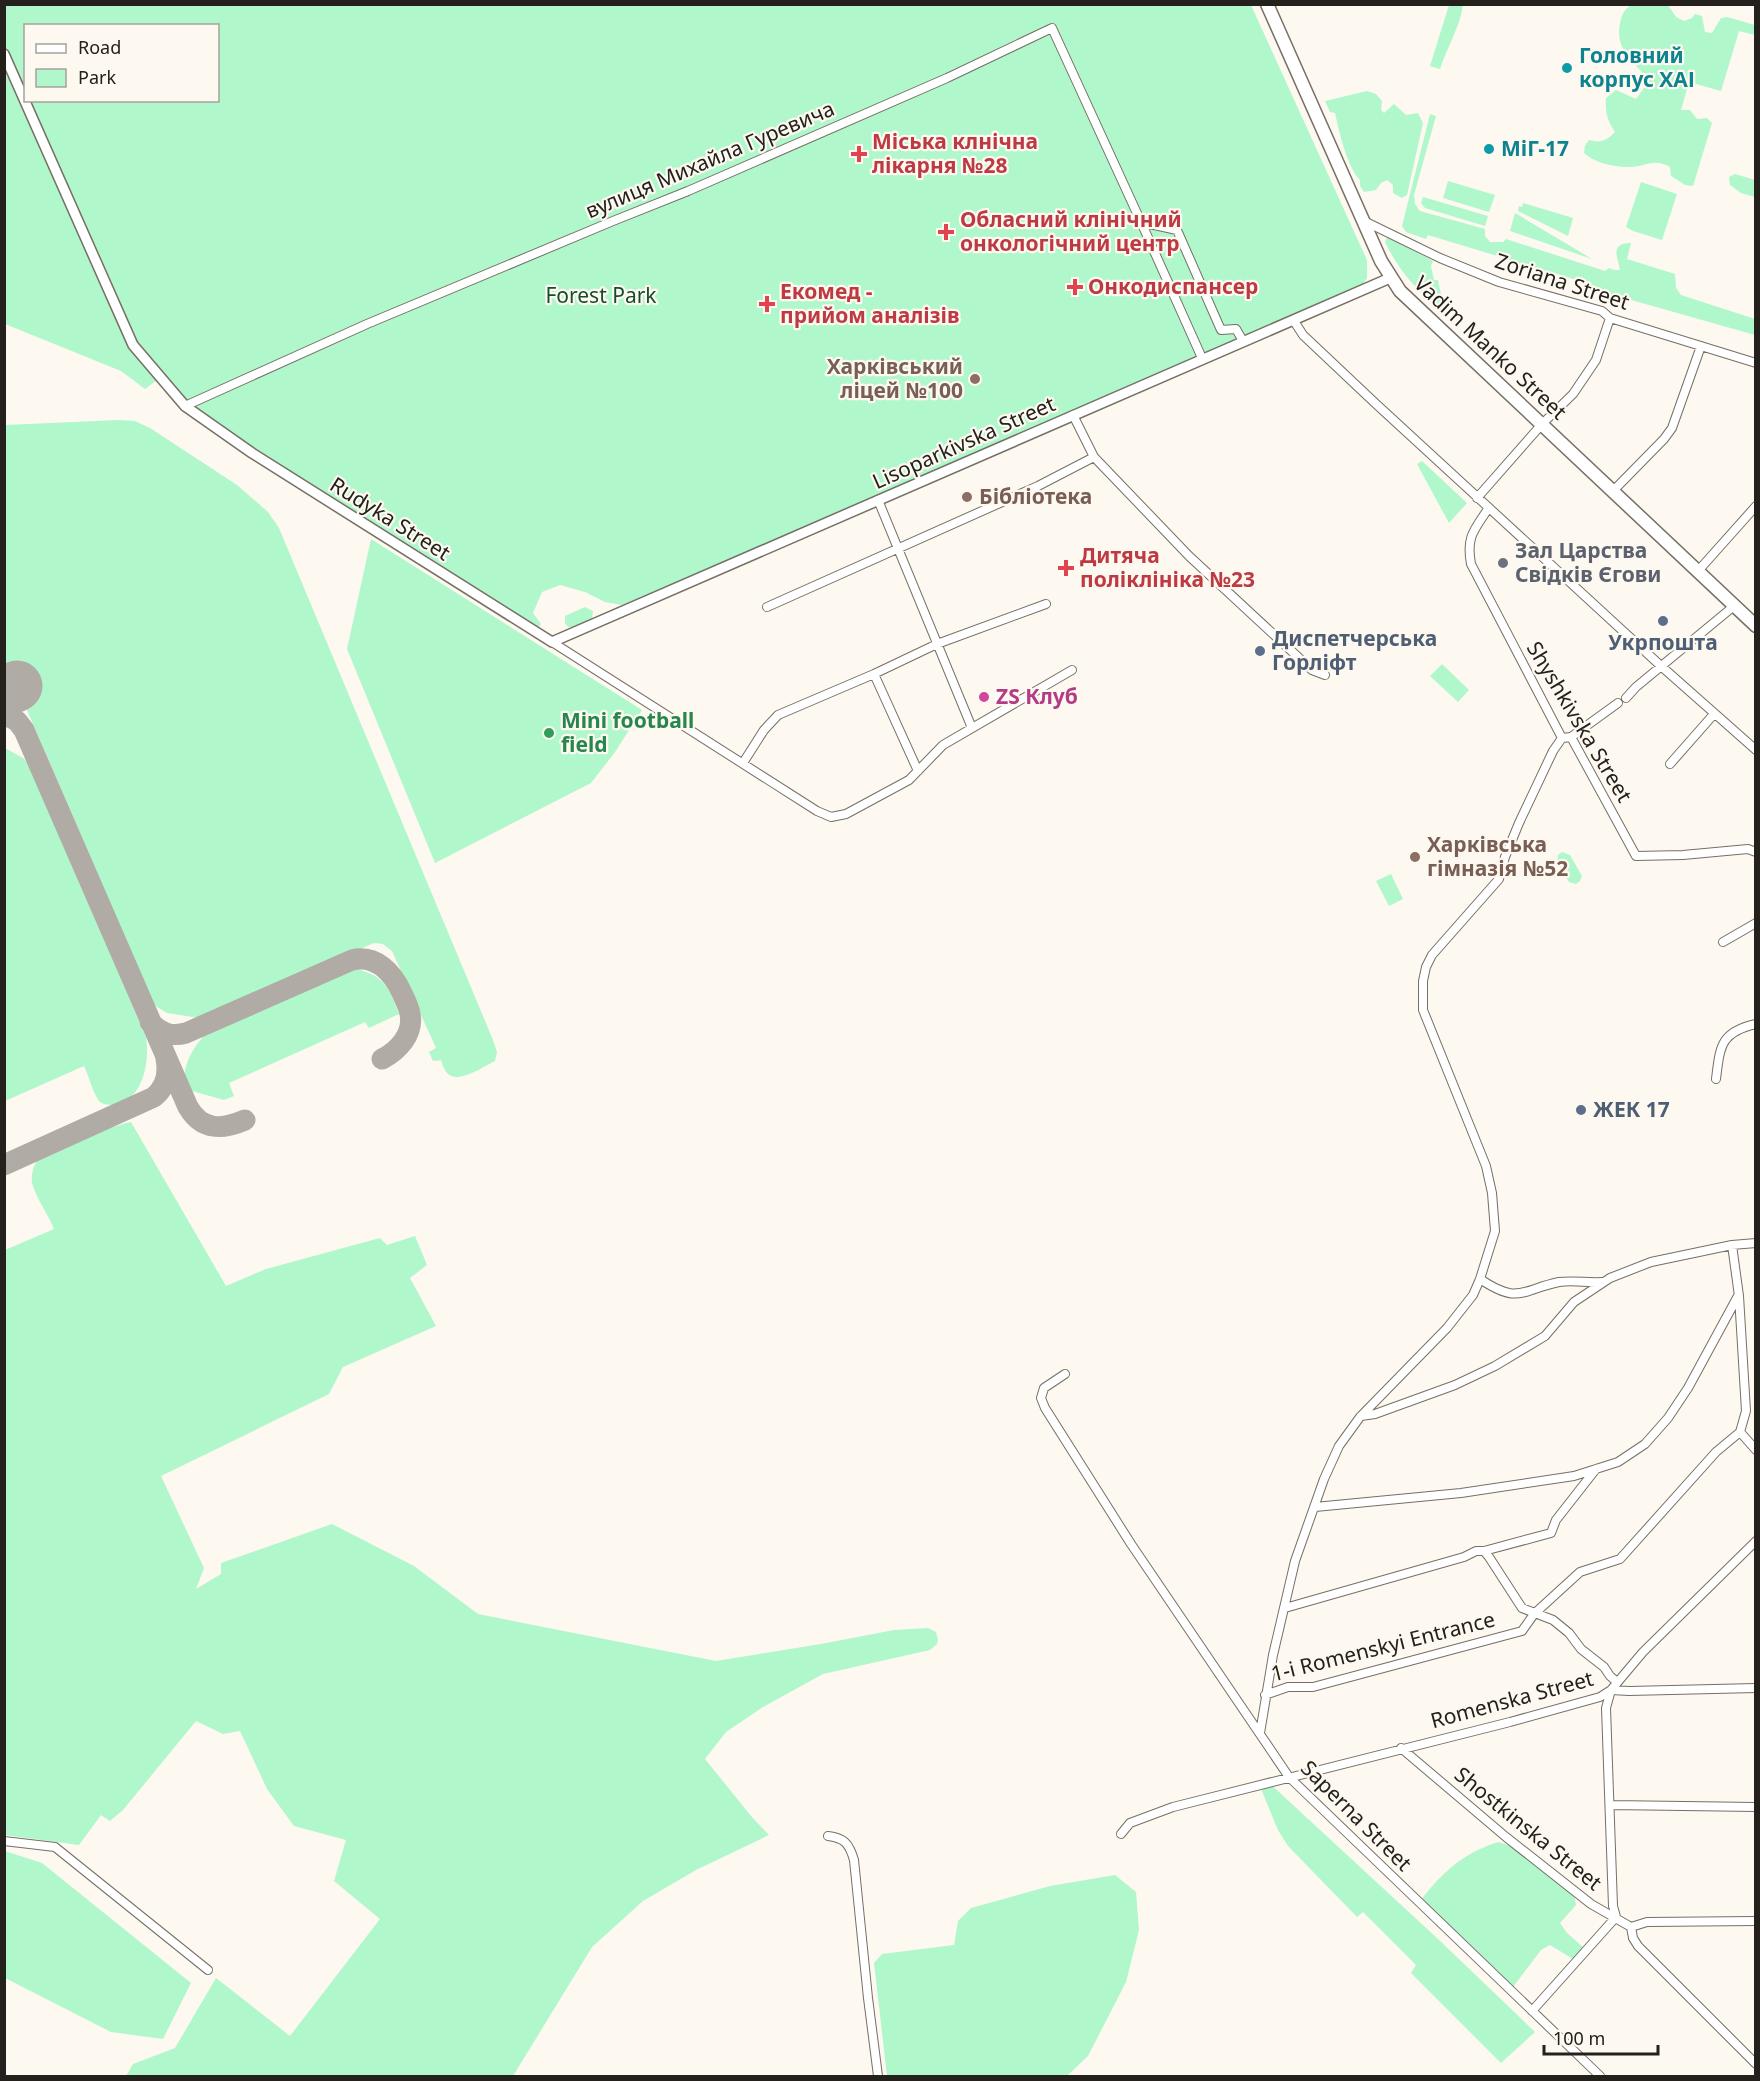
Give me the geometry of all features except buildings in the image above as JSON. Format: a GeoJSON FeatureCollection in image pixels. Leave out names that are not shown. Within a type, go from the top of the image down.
{"type":"FeatureCollection","features":[{"type":"Feature","properties":{"kind":"main road","name":"Vadim Manko Street"},"geometry":{"type":"LineString","coordinates":[[1267,4],[1390,278],[1407,298],[1755,626]]}},
{"type":"Feature","properties":{"kind":"street","name":"вулиця Михайла Гуревича"},"geometry":{"type":"LineString","coordinates":[[185,406],[367,324],[688,191],[1053,28],[1202,358]]}},
{"type":"Feature","properties":{"kind":"street","name":"Rudyka Street"},"geometry":{"type":"LineString","coordinates":[[4,54],[24,99]]}},
{"type":"Feature","properties":{"kind":"street","name":"Rudyka Street"},"geometry":{"type":"LineString","coordinates":[[25,102],[133,345],[185,406],[252,453],[816,811],[831,817],[846,814],[909,780],[918,771]]}},
{"type":"Feature","properties":{"kind":"street","name":"Zoriana Street"},"geometry":{"type":"LineString","coordinates":[[1363,220],[1440,258],[1499,282],[1602,311],[1610,318],[1755,363]]}},
{"type":"Feature","properties":{"kind":"street"},"geometry":{"type":"LineString","coordinates":[[1141,222],[1177,230],[1221,330],[1236,329],[1243,341]]}},
{"type":"Feature","properties":{"kind":"street","name":"Lisoparkivska Street"},"geometry":{"type":"LineString","coordinates":[[552,642],[1390,278]]}},
{"type":"Feature","properties":{"kind":"street"},"geometry":{"type":"LineString","coordinates":[[1477,498],[1542,424],[1574,394],[1596,360],[1610,318]]}},
{"type":"Feature","properties":{"kind":"street"},"geometry":{"type":"LineString","coordinates":[[1294,321],[1303,335],[1488,509],[1755,750]]}},
{"type":"Feature","properties":{"kind":"street"},"geometry":{"type":"LineString","coordinates":[[1613,491],[1672,428],[1701,346]]}},
{"type":"Feature","properties":{"kind":"street"},"geometry":{"type":"LineString","coordinates":[[1073,415],[1094,457],[1189,556],[1312,670],[1325,675]]}},
{"type":"Feature","properties":{"kind":"street"},"geometry":{"type":"LineString","coordinates":[[767,607],[1038,486],[1094,457]]}},
{"type":"Feature","properties":{"kind":"street"},"geometry":{"type":"LineString","coordinates":[[878,500],[972,728]]}},
{"type":"Feature","properties":{"kind":"street"},"geometry":{"type":"LineString","coordinates":[[1698,572],[1755,506]]}},
{"type":"Feature","properties":{"kind":"street","name":"Shyshkivska Street"},"geometry":{"type":"LineString","coordinates":[[1488,509],[1468,543],[1471,564],[1567,738],[1636,856],[1683,855],[1748,849],[1755,852]]}},
{"type":"Feature","properties":{"kind":"street"},"geometry":{"type":"LineString","coordinates":[[743,763],[764,730],[778,715],[937,644],[1046,604]]}},
{"type":"Feature","properties":{"kind":"street"},"geometry":{"type":"LineString","coordinates":[[1626,698],[1636,687],[1734,606]]}},
{"type":"Feature","properties":{"kind":"street"},"geometry":{"type":"LineString","coordinates":[[874,674],[918,771],[943,745],[1072,670]]}},
{"type":"Feature","properties":{"kind":"street"},"geometry":{"type":"LineString","coordinates":[[1260,1733],[1265,1695],[1295,1561],[1324,1479],[1339,1446],[1360,1417],[1447,1328],[1473,1295],[1495,1231],[1492,1193],[1486,1166],[1423,1010],[1423,981],[1426,967],[1432,955],[1499,879],[1519,823],[1553,750],[1618,704]]}},
{"type":"Feature","properties":{"kind":"street"},"geometry":{"type":"LineString","coordinates":[[1670,764],[1714,714]]}},
{"type":"Feature","properties":{"kind":"street"},"geometry":{"type":"LineString","coordinates":[[1723,942],[1755,923]]}},
{"type":"Feature","properties":{"kind":"street"},"geometry":{"type":"LineString","coordinates":[[1716,1079],[1720,1047],[1742,1027],[1755,1024]]}},
{"type":"Feature","properties":{"kind":"street"},"geometry":{"type":"LineString","coordinates":[[1360,1417],[1375,1414],[1455,1385],[1495,1366],[1545,1336],[1574,1302],[1610,1278],[1651,1262],[1732,1245],[1755,1243]]}},
{"type":"Feature","properties":{"kind":"street"},"geometry":{"type":"LineString","coordinates":[[1732,1245],[1739,1296],[1746,1411],[1740,1432],[1755,1450]]}},
{"type":"Feature","properties":{"kind":"street"},"geometry":{"type":"LineString","coordinates":[[1480,1279],[1507,1293],[1520,1294],[1558,1283],[1603,1282]]}},
{"type":"Feature","properties":{"kind":"street"},"geometry":{"type":"LineString","coordinates":[[1315,1507],[1461,1493],[1574,1476],[1618,1462],[1645,1444],[1668,1418],[1688,1388],[1739,1296]]}},
{"type":"Feature","properties":{"kind":"street","name":"Saperna Street"},"geometry":{"type":"LineString","coordinates":[[1065,1374],[1044,1388],[1042,1403],[1131,1544],[1289,1777],[1600,2076]]}},
{"type":"Feature","properties":{"kind":"street","name":"1-i Romenskyi Entrance"},"geometry":{"type":"LineString","coordinates":[[1265,1695],[1288,1687],[1313,1687],[1522,1630],[1534,1614],[1580,1572],[1620,1559],[1716,1452],[1740,1432]]}},
{"type":"Feature","properties":{"kind":"street"},"geometry":{"type":"LineString","coordinates":[[1285,1608],[1464,1557],[1476,1551],[1484,1551],[1551,1533],[1556,1520],[1596,1469]]}},
{"type":"Feature","properties":{"kind":"street","name":"Romenska Street"},"geometry":{"type":"LineString","coordinates":[[1121,1834],[1130,1823],[1173,1807],[1600,1697],[1611,1690],[1643,1652],[1755,1541]]}},
{"type":"Feature","properties":{"kind":"street"},"geometry":{"type":"LineString","coordinates":[[1484,1551],[1522,1608],[1553,1620],[1617,1682]]}},
{"type":"Feature","properties":{"kind":"street"},"geometry":{"type":"LineString","coordinates":[[1532,2011],[1616,1917],[1613,1906],[1606,1708],[1611,1690],[1755,1688]]}},
{"type":"Feature","properties":{"kind":"street","name":"Shostkinska Street"},"geometry":{"type":"LineString","coordinates":[[1401,1748],[1506,1837],[1591,1904],[1631,1926]]}},
{"type":"Feature","properties":{"kind":"street"},"geometry":{"type":"LineString","coordinates":[[1611,1805],[1755,1807]]}},
{"type":"Feature","properties":{"kind":"street"},"geometry":{"type":"LineString","coordinates":[[828,1836],[842,1838],[850,1846],[854,1860],[878,2076]]}},
{"type":"Feature","properties":{"kind":"street"},"geometry":{"type":"LineString","coordinates":[[4,1841],[55,1847],[208,1970]]}},
{"type":"Feature","properties":{"kind":"street"},"geometry":{"type":"LineString","coordinates":[[1755,1921],[1647,1922],[1631,1926],[1633,1938],[1638,1946],[1755,2064]]}},
{"type":"Feature","properties":{"kind":"green space"},"geometry":{"type":"Polygon","coordinates":[[[1633,4],[1668,5],[1676,17],[1684,21],[1695,14],[1702,16],[1705,32],[1712,33],[1721,18],[1727,17],[1755,25],[1755,35],[1739,31],[1721,91],[1689,82],[1681,110],[1690,110],[1697,119],[1707,118],[1712,123],[1693,186],[1685,185],[1671,176],[1670,167],[1662,163],[1632,167],[1618,166],[1596,161],[1584,153],[1589,140],[1603,140],[1615,132],[1607,116],[1606,98],[1616,90],[1636,99],[1646,85],[1647,79],[1625,52],[1619,38],[1624,12],[1633,4]]]}},
{"type":"Feature","properties":{"kind":"green space","name":"Forest Park"},"geometry":{"type":"Polygon","coordinates":[[[4,5],[1251,5],[1367,260],[1367,278],[1361,287],[622,605],[605,602],[585,592],[560,585],[542,592],[533,613],[541,624],[538,628],[192,408],[161,377],[145,389],[121,371],[5,324],[4,5]]]}},
{"type":"Feature","properties":{"kind":"green space"},"geometry":{"type":"Polygon","coordinates":[[[1449,5],[1463,5],[1440,69],[1430,66],[1449,5]]]}},
{"type":"Feature","properties":{"kind":"green space"},"geometry":{"type":"Polygon","coordinates":[[[1367,91],[1376,94],[1382,101],[1381,110],[1384,113],[1394,104],[1406,115],[1418,113],[1423,123],[1407,195],[1402,198],[1393,193],[1393,185],[1387,180],[1381,183],[1376,190],[1364,192],[1347,158],[1335,113],[1330,112],[1325,101],[1367,91]]]}},
{"type":"Feature","properties":{"kind":"green space"},"geometry":{"type":"Polygon","coordinates":[[[1430,114],[1436,116],[1414,195],[1415,204],[1420,211],[1485,229],[1485,236],[1490,242],[1503,242],[1506,239],[1605,271],[1609,268],[1620,270],[1617,248],[1631,243],[1627,259],[1675,274],[1676,288],[1681,295],[1755,319],[1755,335],[1589,288],[1590,284],[1428,235],[1426,239],[1406,232],[1402,226],[1430,114]]]}},
{"type":"Feature","properties":{"kind":"green space"},"geometry":{"type":"Polygon","coordinates":[[[1735,174],[1755,180],[1755,197],[1741,193],[1730,185],[1729,177],[1735,174]]]}},
{"type":"Feature","properties":{"kind":"green space"},"geometry":{"type":"Polygon","coordinates":[[[1448,181],[1495,195],[1489,212],[1443,198],[1448,181]]]}},
{"type":"Feature","properties":{"kind":"green space"},"geometry":{"type":"Polygon","coordinates":[[[1641,182],[1677,194],[1662,240],[1626,227],[1641,182]]]}},
{"type":"Feature","properties":{"kind":"green space"},"geometry":{"type":"Polygon","coordinates":[[[1423,197],[1488,216],[1485,226],[1425,208],[1421,203],[1423,197]]]}},
{"type":"Feature","properties":{"kind":"green space"},"geometry":{"type":"Polygon","coordinates":[[[1523,203],[1573,218],[1568,236],[1518,211],[1519,206],[1522,207],[1523,203]]]}},
{"type":"Feature","properties":{"kind":"green space"},"geometry":{"type":"Polygon","coordinates":[[[1515,213],[1592,259],[1510,231],[1515,213]]]}},
{"type":"Feature","properties":{"kind":"green space"},"geometry":{"type":"Polygon","coordinates":[[[1388,236],[1433,261],[1431,266],[1434,280],[1438,280],[1443,304],[1440,307],[1423,294],[1401,270],[1385,242],[1388,236]]]}},
{"type":"Feature","properties":{"kind":"green space"},"geometry":{"type":"Polygon","coordinates":[[[135,421],[150,428],[237,485],[268,512],[279,528],[493,1040],[497,1052],[495,1061],[465,1076],[453,1077],[448,1074],[441,1060],[433,1061],[429,1052],[436,1048],[392,951],[383,944],[374,943],[199,1018],[167,1013],[154,1005],[5,659],[5,425],[135,421]]]}},
{"type":"Feature","properties":{"kind":"green space"},"geometry":{"type":"Polygon","coordinates":[[[1422,461],[1467,503],[1449,523],[1417,464],[1422,461]]]}},
{"type":"Feature","properties":{"kind":"green space"},"geometry":{"type":"Polygon","coordinates":[[[371,539],[642,710],[615,752],[591,783],[435,863],[347,649],[371,539]]]}},
{"type":"Feature","properties":{"kind":"green space"},"geometry":{"type":"Polygon","coordinates":[[[585,607],[593,611],[592,619],[575,627],[568,627],[565,623],[565,616],[585,607]]]}},
{"type":"Feature","properties":{"kind":"green space"},"geometry":{"type":"Polygon","coordinates":[[[1442,664],[1469,690],[1458,702],[1430,676],[1442,664]]]}},
{"type":"Feature","properties":{"kind":"green space"},"geometry":{"type":"Polygon","coordinates":[[[5,748],[28,763],[146,1037],[147,1057],[142,1079],[131,1097],[123,1102],[110,1105],[99,1101],[84,1066],[5,1101],[5,748]]]}},
{"type":"Feature","properties":{"kind":"green space"},"geometry":{"type":"Polygon","coordinates":[[[1562,852],[1570,855],[1582,876],[1576,884],[1569,882],[1557,862],[1558,855],[1562,852]]]}},
{"type":"Feature","properties":{"kind":"green space"},"geometry":{"type":"Polygon","coordinates":[[[1391,874],[1403,899],[1389,906],[1376,881],[1391,874]]]}},
{"type":"Feature","properties":{"kind":"green space"},"geometry":{"type":"Polygon","coordinates":[[[356,969],[374,975],[385,984],[399,1014],[369,1028],[365,1022],[229,1083],[234,1096],[224,1100],[192,1091],[185,1078],[186,1066],[195,1047],[207,1033],[356,969]]]}},
{"type":"Feature","properties":{"kind":"green space"},"geometry":{"type":"Polygon","coordinates":[[[131,1122],[226,1286],[266,1269],[380,1238],[387,1245],[415,1236],[427,1265],[410,1278],[436,1326],[343,1367],[329,1394],[161,1476],[204,1568],[196,1589],[221,1574],[221,1563],[332,1524],[414,1566],[478,1614],[716,1661],[894,1630],[928,1628],[936,1632],[937,1644],[930,1650],[823,1674],[763,1707],[726,1732],[705,1759],[769,1835],[696,1870],[643,1901],[592,1947],[513,2076],[126,2076],[133,2064],[175,2048],[216,1978],[290,2036],[380,1919],[334,1881],[346,1840],[294,1826],[267,1789],[240,1731],[223,1734],[196,1721],[123,1810],[110,1821],[101,1815],[79,1845],[5,1835],[5,1250],[54,1229],[32,1183],[34,1166],[37,1161],[67,1143],[131,1122]]]}},
{"type":"Feature","properties":{"kind":"green space"},"geometry":{"type":"Polygon","coordinates":[[[1268,1782],[1535,2032],[1501,2063],[1411,1973],[1416,1965],[1363,1912],[1357,1917],[1288,1846],[1278,1830],[1259,1784],[1268,1782]]]}},
{"type":"Feature","properties":{"kind":"green space"},"geometry":{"type":"Polygon","coordinates":[[[1499,1842],[1510,1846],[1574,1895],[1576,1905],[1560,1923],[1567,1933],[1583,1947],[1573,1959],[1550,1945],[1541,1950],[1513,1987],[1421,1900],[1455,1864],[1476,1851],[1499,1842]]]}},
{"type":"Feature","properties":{"kind":"green space"},"geometry":{"type":"Polygon","coordinates":[[[5,1851],[42,1863],[191,1983],[163,2039],[111,2032],[5,1978],[5,1851]]]}},
{"type":"Feature","properties":{"kind":"green space"},"geometry":{"type":"Polygon","coordinates":[[[1115,1875],[1136,1892],[1139,1930],[1126,1982],[1088,2056],[1067,2076],[887,2076],[874,1963],[882,1954],[954,1945],[958,1921],[971,1908],[1050,1886],[1115,1875]]]}},
{"type":"Feature","properties":{"kind":"taxiway"},"geometry":{"type":"LineString","coordinates":[[4,714],[17,721],[24,730],[188,1107],[200,1121],[213,1126],[228,1126],[245,1120]]}},
{"type":"Feature","properties":{"kind":"taxiway"},"geometry":{"type":"LineString","coordinates":[[150,1022],[166,1033],[176,1035],[186,1033],[352,960],[369,960],[383,967],[394,979],[408,1006],[411,1021],[404,1041],[382,1059]]}},
{"type":"Feature","properties":{"kind":"taxiway"},"geometry":{"type":"LineString","coordinates":[[4,1165],[154,1097],[166,1080],[166,1059]]}},
{"type":"Feature","properties":{"kind":"runway"},"geometry":{"type":"LineString","coordinates":[[4,692],[17,686]]}},
{"type":"Feature","properties":{"kind":"place","name":"Головний корпус ХАІ"},"geometry":{"type":"Point","coordinates":[1567,68]}},
{"type":"Feature","properties":{"kind":"place","name":"МіГ-17"},"geometry":{"type":"Point","coordinates":[1489,149]}},
{"type":"Feature","properties":{"kind":"place","name":"Міська клнічна лікарня №28"},"geometry":{"type":"Point","coordinates":[859,154]}},
{"type":"Feature","properties":{"kind":"place","name":"Обласний клінічний онкологічний центр"},"geometry":{"type":"Point","coordinates":[946,232]}},
{"type":"Feature","properties":{"kind":"place","name":"Онкодиспансер"},"geometry":{"type":"Point","coordinates":[1075,287]}},
{"type":"Feature","properties":{"kind":"place","name":"Екомед - прийом аналізів"},"geometry":{"type":"Point","coordinates":[767,304]}},
{"type":"Feature","properties":{"kind":"place","name":"Харківський ліцей №100"},"geometry":{"type":"Point","coordinates":[975,379]}},
{"type":"Feature","properties":{"kind":"place","name":"Бібліотека"},"geometry":{"type":"Point","coordinates":[967,497]}},
{"type":"Feature","properties":{"kind":"place","name":"Зал Царства Свідків Єгови"},"geometry":{"type":"Point","coordinates":[1503,563]}},
{"type":"Feature","properties":{"kind":"place","name":"Дитяча поліклініка №23"},"geometry":{"type":"Point","coordinates":[1066,568]}},
{"type":"Feature","properties":{"kind":"place","name":"Укрпошта"},"geometry":{"type":"Point","coordinates":[1663,621]}},
{"type":"Feature","properties":{"kind":"place","name":"Диспетчерська Горліфт"},"geometry":{"type":"Point","coordinates":[1260,651]}},
{"type":"Feature","properties":{"kind":"place","name":"ZS Клуб"},"geometry":{"type":"Point","coordinates":[984,697]}},
{"type":"Feature","properties":{"kind":"place","name":"Mini football field"},"geometry":{"type":"Point","coordinates":[549,733]}},
{"type":"Feature","properties":{"kind":"place","name":"Харківська гімназія №52"},"geometry":{"type":"Point","coordinates":[1415,857]}},
{"type":"Feature","properties":{"kind":"place","name":"ЖЕК 17"},"geometry":{"type":"Point","coordinates":[1581,1110]}}]}
